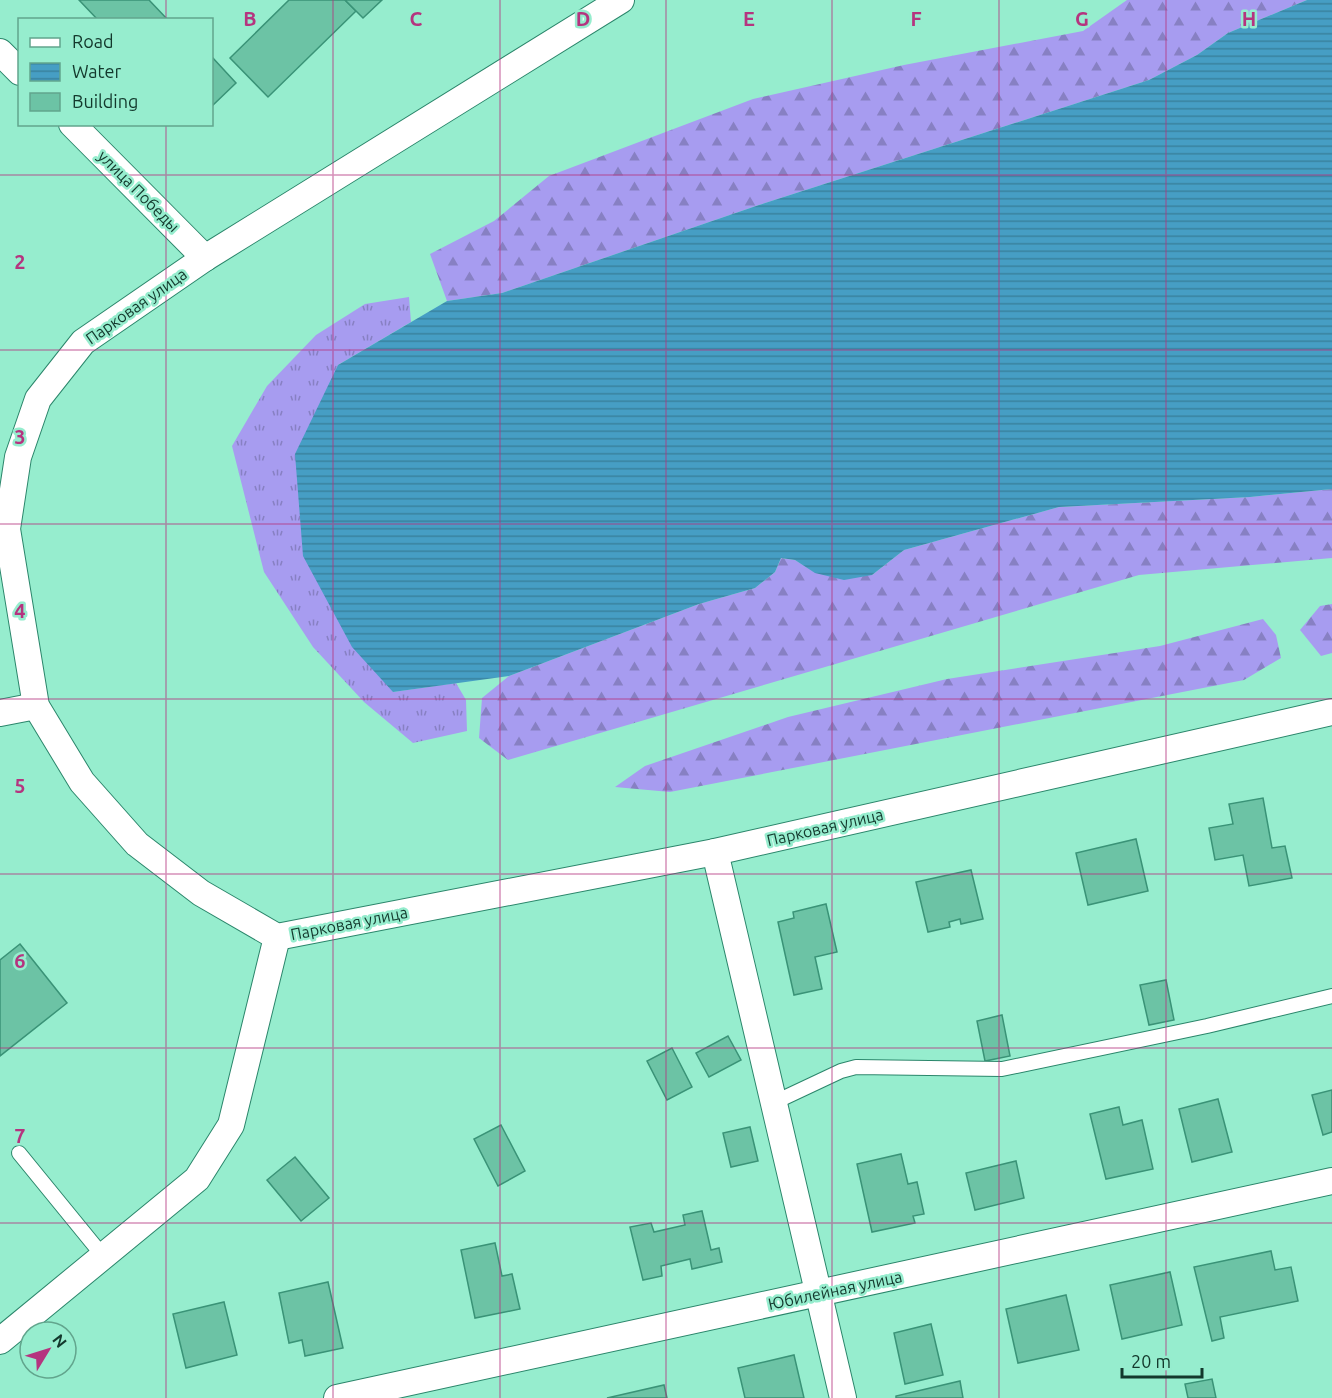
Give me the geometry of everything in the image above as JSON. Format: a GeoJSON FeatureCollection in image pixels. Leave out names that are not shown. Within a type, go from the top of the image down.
{"type":"FeatureCollection","features":[{"type":"Feature","properties":{"kind":"street","name":"Парковая улица"},"geometry":{"type":"LineString","coordinates":[[621,0],[206,258],[83,342],[38,399],[18,457],[7,529],[36,706],[82,782],[136,844],[201,893],[278,937],[715,852],[1332,712]]}},
{"type":"Feature","properties":{"kind":"street"},"geometry":{"type":"LineString","coordinates":[[0,52],[18,70]]}},
{"type":"Feature","properties":{"kind":"street","name":"улица Победы"},"geometry":{"type":"LineString","coordinates":[[74,126],[206,258]]}},
{"type":"Feature","properties":{"kind":"street"},"geometry":{"type":"LineString","coordinates":[[0,712],[36,706]]}},
{"type":"Feature","properties":{"kind":"street"},"geometry":{"type":"LineString","coordinates":[[715,852],[843,1398]]}},
{"type":"Feature","properties":{"kind":"street"},"geometry":{"type":"LineString","coordinates":[[0,1341],[197,1179],[231,1125],[278,937]]}},
{"type":"Feature","properties":{"kind":"street","name":"Юбилейная улица"},"geometry":{"type":"LineString","coordinates":[[337,1398],[1332,1181]]}},
{"type":"Feature","properties":{"kind":"lane"},"geometry":{"type":"LineString","coordinates":[[773,1103],[841,1071],[856,1067],[1002,1069],[1207,1026],[1332,996]]}},
{"type":"Feature","properties":{"kind":"lane"},"geometry":{"type":"LineString","coordinates":[[19,1153],[103,1256]]}},
{"type":"Feature","properties":{"kind":"green space"},"geometry":{"type":"Polygon","coordinates":[[[1127,0],[1307,0],[1228,33],[1197,55],[1149,80],[759,205],[502,293],[447,301],[430,254],[494,221],[549,176],[753,99],[904,65],[1083,31],[1127,0]]]}},
{"type":"Feature","properties":{"kind":"green space"},"geometry":{"type":"Polygon","coordinates":[[[409,297],[411,322],[338,365],[393,692],[456,683],[466,700],[467,731],[413,743],[364,702],[313,647],[264,572],[232,446],[267,386],[316,335],[365,304],[409,297]]]}},
{"type":"Feature","properties":{"kind":"green space"},"geometry":{"type":"Polygon","coordinates":[[[1332,489],[1332,558],[1139,575],[508,760],[479,738],[482,698],[509,676],[699,604],[755,588],[775,572],[781,558],[795,560],[816,573],[872,575],[904,550],[1059,507],[1250,497],[1332,489]]]}},
{"type":"Feature","properties":{"kind":"green space"},"geometry":{"type":"Polygon","coordinates":[[[1332,604],[1332,653],[1321,656],[1300,630],[1320,606],[1332,604]]]}},
{"type":"Feature","properties":{"kind":"green space"},"geometry":{"type":"Polygon","coordinates":[[[1263,619],[1276,635],[1281,658],[1244,680],[670,792],[615,787],[645,766],[788,717],[947,679],[1160,646],[1263,619]]]}},
{"type":"Feature","properties":{"kind":"water"},"geometry":{"type":"Polygon","coordinates":[[[1307,0],[1332,0],[1332,489],[1250,497],[1059,507],[904,550],[872,575],[844,580],[815,573],[795,560],[781,558],[775,572],[755,588],[699,604],[509,676],[393,692],[352,647],[303,556],[295,454],[338,365],[447,301],[502,293],[759,205],[1149,80],[1197,55],[1228,33],[1307,0]]]}},
{"type":"Feature","properties":{"kind":"building"},"geometry":{"type":"Polygon","coordinates":[[[79,0],[149,0],[166,18],[96,18],[79,0]]]}},
{"type":"Feature","properties":{"kind":"building"},"geometry":{"type":"Polygon","coordinates":[[[289,0],[345,0],[356,11],[268,97],[230,58],[289,0]]]}},
{"type":"Feature","properties":{"kind":"building"},"geometry":{"type":"Polygon","coordinates":[[[345,0],[382,0],[363,18],[345,0]]]}},
{"type":"Feature","properties":{"kind":"building"},"geometry":{"type":"Polygon","coordinates":[[[213,58],[236,83],[213,105],[213,58]]]}},
{"type":"Feature","properties":{"kind":"building"},"geometry":{"type":"Polygon","coordinates":[[[1263,798],[1272,848],[1285,846],[1292,878],[1249,886],[1243,855],[1215,860],[1209,828],[1233,824],[1229,804],[1263,798]]]}},
{"type":"Feature","properties":{"kind":"building"},"geometry":{"type":"Polygon","coordinates":[[[1136,839],[1148,891],[1088,905],[1076,853],[1136,839]]]}},
{"type":"Feature","properties":{"kind":"building"},"geometry":{"type":"Polygon","coordinates":[[[971,870],[983,919],[961,924],[960,919],[949,922],[950,927],[928,932],[916,882],[971,870]]]}},
{"type":"Feature","properties":{"kind":"building"},"geometry":{"type":"Polygon","coordinates":[[[826,904],[837,952],[815,957],[822,989],[794,995],[778,922],[794,918],[793,912],[826,904]]]}},
{"type":"Feature","properties":{"kind":"building"},"geometry":{"type":"Polygon","coordinates":[[[20,944],[67,1003],[0,1056],[0,960],[20,944]]]}},
{"type":"Feature","properties":{"kind":"building"},"geometry":{"type":"Polygon","coordinates":[[[1166,980],[1174,1020],[1149,1025],[1140,985],[1166,980]]]}},
{"type":"Feature","properties":{"kind":"building"},"geometry":{"type":"Polygon","coordinates":[[[1002,1015],[1010,1056],[985,1061],[977,1021],[1002,1015]]]}},
{"type":"Feature","properties":{"kind":"building"},"geometry":{"type":"Polygon","coordinates":[[[728,1036],[741,1060],[709,1077],[696,1053],[728,1036]]]}},
{"type":"Feature","properties":{"kind":"building"},"geometry":{"type":"Polygon","coordinates":[[[672,1048],[692,1087],[667,1100],[647,1061],[672,1048]]]}},
{"type":"Feature","properties":{"kind":"building"},"geometry":{"type":"Polygon","coordinates":[[[1332,1090],[1332,1132],[1323,1135],[1312,1095],[1332,1090]]]}},
{"type":"Feature","properties":{"kind":"building"},"geometry":{"type":"Polygon","coordinates":[[[1218,1099],[1232,1152],[1192,1162],[1179,1109],[1218,1099]]]}},
{"type":"Feature","properties":{"kind":"building"},"geometry":{"type":"Polygon","coordinates":[[[1119,1107],[1123,1125],[1142,1120],[1153,1169],[1106,1179],[1090,1114],[1119,1107]]]}},
{"type":"Feature","properties":{"kind":"building"},"geometry":{"type":"Polygon","coordinates":[[[501,1125],[525,1171],[498,1186],[474,1139],[501,1125]]]}},
{"type":"Feature","properties":{"kind":"building"},"geometry":{"type":"Polygon","coordinates":[[[750,1127],[758,1161],[731,1167],[723,1133],[750,1127]]]}},
{"type":"Feature","properties":{"kind":"building"},"geometry":{"type":"Polygon","coordinates":[[[901,1154],[908,1184],[917,1182],[924,1214],[913,1216],[915,1223],[872,1232],[857,1164],[901,1154]]]}},
{"type":"Feature","properties":{"kind":"building"},"geometry":{"type":"Polygon","coordinates":[[[295,1157],[329,1198],[301,1221],[267,1180],[295,1157]]]}},
{"type":"Feature","properties":{"kind":"building"},"geometry":{"type":"Polygon","coordinates":[[[1016,1161],[1024,1198],[975,1210],[966,1173],[1016,1161]]]}},
{"type":"Feature","properties":{"kind":"building"},"geometry":{"type":"Polygon","coordinates":[[[702,1211],[711,1250],[719,1248],[722,1262],[692,1269],[690,1259],[661,1266],[662,1276],[643,1280],[630,1227],[651,1223],[654,1232],[685,1225],[683,1215],[702,1211]]]}},
{"type":"Feature","properties":{"kind":"building"},"geometry":{"type":"Polygon","coordinates":[[[495,1243],[502,1276],[512,1274],[520,1309],[475,1318],[461,1250],[495,1243]]]}},
{"type":"Feature","properties":{"kind":"building"},"geometry":{"type":"Polygon","coordinates":[[[1271,1251],[1275,1270],[1291,1267],[1298,1301],[1220,1317],[1224,1338],[1212,1341],[1194,1267],[1271,1251]]]}},
{"type":"Feature","properties":{"kind":"building"},"geometry":{"type":"Polygon","coordinates":[[[1170,1272],[1182,1325],[1122,1339],[1110,1285],[1170,1272]]]}},
{"type":"Feature","properties":{"kind":"building"},"geometry":{"type":"Polygon","coordinates":[[[328,1282],[343,1348],[305,1356],[302,1340],[289,1343],[279,1293],[328,1282]]]}},
{"type":"Feature","properties":{"kind":"building"},"geometry":{"type":"Polygon","coordinates":[[[1066,1295],[1079,1350],[1018,1363],[1006,1309],[1066,1295]]]}},
{"type":"Feature","properties":{"kind":"building"},"geometry":{"type":"Polygon","coordinates":[[[224,1302],[237,1355],[186,1368],[173,1314],[224,1302]]]}},
{"type":"Feature","properties":{"kind":"building"},"geometry":{"type":"Polygon","coordinates":[[[931,1324],[943,1375],[905,1384],[894,1333],[931,1324]]]}},
{"type":"Feature","properties":{"kind":"building"},"geometry":{"type":"Polygon","coordinates":[[[794,1355],[804,1398],[745,1398],[738,1368],[794,1355]]]}},
{"type":"Feature","properties":{"kind":"building"},"geometry":{"type":"Polygon","coordinates":[[[1212,1379],[1216,1398],[1188,1398],[1185,1384],[1212,1379]]]}},
{"type":"Feature","properties":{"kind":"building"},"geometry":{"type":"Polygon","coordinates":[[[960,1381],[963,1398],[896,1398],[896,1396],[960,1381]]]}},
{"type":"Feature","properties":{"kind":"building"},"geometry":{"type":"Polygon","coordinates":[[[664,1385],[667,1398],[607,1398],[664,1385]]]}}]}
